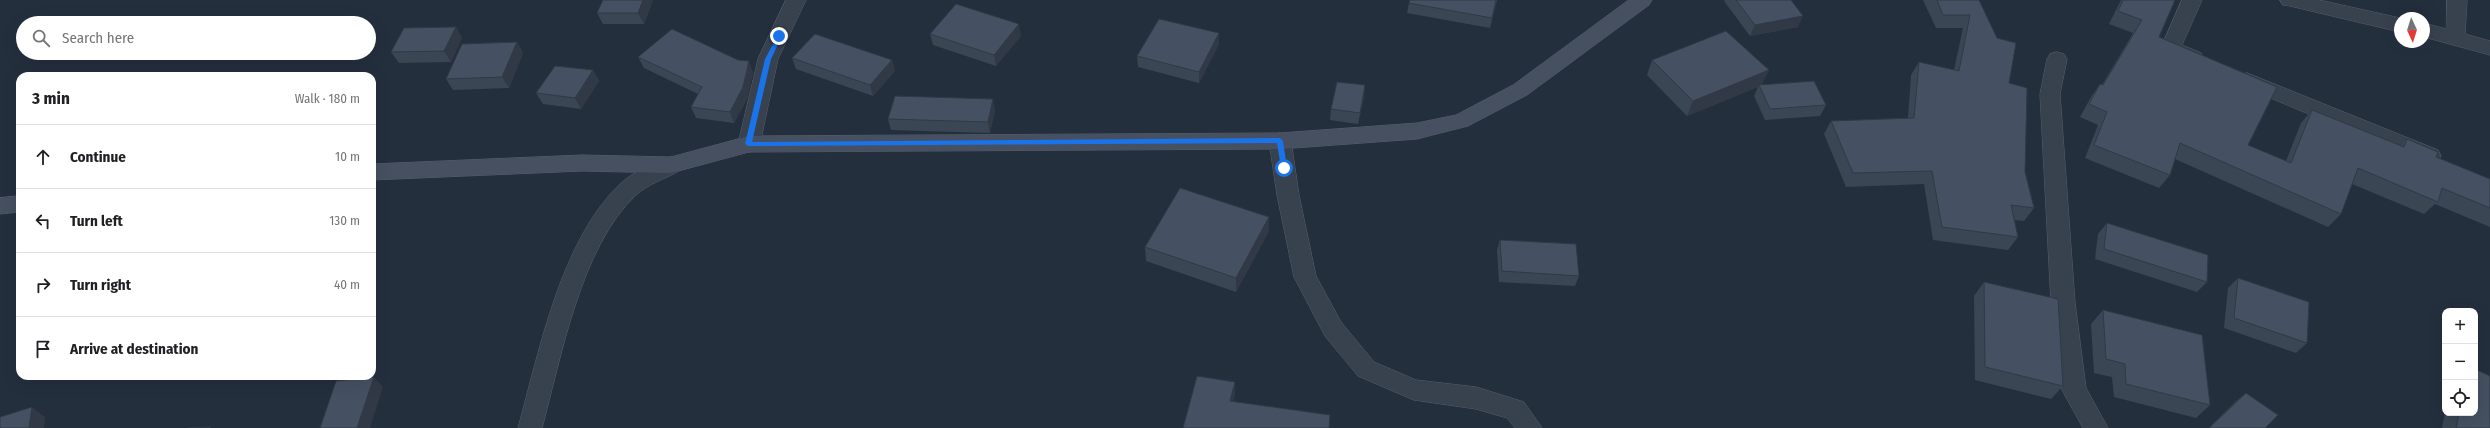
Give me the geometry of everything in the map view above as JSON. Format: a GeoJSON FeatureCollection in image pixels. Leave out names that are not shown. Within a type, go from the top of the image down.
{"type":"FeatureCollection","features":[{"type":"Feature","properties":{"kind":"main road"},"geometry":{"type":"LineString","coordinates":[[376,172],[582,163],[671,165],[748,144],[1280,141],[1417,131],[1461,121],[1520,90],[1642,0]]}},
{"type":"Feature","properties":{"kind":"main road"},"geometry":{"type":"LineString","coordinates":[[0,206],[16,204]]}},
{"type":"Feature","properties":{"kind":"street"},"geometry":{"type":"LineString","coordinates":[[748,144],[768,59],[796,0]]}},
{"type":"Feature","properties":{"kind":"street"},"geometry":{"type":"LineString","coordinates":[[2192,0],[2171,48],[2446,162]]}},
{"type":"Feature","properties":{"kind":"street"},"geometry":{"type":"LineString","coordinates":[[2290,0],[2394,24]]}},
{"type":"Feature","properties":{"kind":"street"},"geometry":{"type":"LineString","coordinates":[[2455,38],[2457,0]]}},
{"type":"Feature","properties":{"kind":"street"},"geometry":{"type":"LineString","coordinates":[[2430,32],[2490,48]]}},
{"type":"Feature","properties":{"kind":"street"},"geometry":{"type":"LineString","coordinates":[[2057,59],[2050,94],[2063,303],[2074,390],[2096,428]]}},
{"type":"Feature","properties":{"kind":"street"},"geometry":{"type":"LineString","coordinates":[[1280,141],[1288,195],[1306,277],[1333,328],[1366,370],[1414,390],[1476,398],[1516,410],[1530,428]]}},
{"type":"Feature","properties":{"kind":"street"},"geometry":{"type":"LineString","coordinates":[[530,428],[570,288],[601,225],[628,191],[671,165]]}},
{"type":"Feature","properties":{"kind":"building"},"geometry":{"type":"Polygon","coordinates":[[[603,0],[643,0],[638,13],[597,13],[603,0]]]}},
{"type":"Feature","properties":{"kind":"building"},"geometry":{"type":"Polygon","coordinates":[[[1410,0],[1496,0],[1492,18],[1409,3],[1410,0]]]}},
{"type":"Feature","properties":{"kind":"building"},"geometry":{"type":"Polygon","coordinates":[[[1736,0],[1791,0],[1803,16],[1755,25],[1736,0]]]}},
{"type":"Feature","properties":{"kind":"building"},"geometry":{"type":"Polygon","coordinates":[[[1937,0],[1979,0],[1997,38],[2016,43],[2009,83],[2027,88],[2025,172],[2034,208],[2011,205],[2018,237],[1942,227],[1932,171],[1853,173],[1831,121],[1914,118],[1919,62],[1959,71],[1970,15],[1943,15],[1937,0]]]}},
{"type":"Feature","properties":{"kind":"building"},"geometry":{"type":"Polygon","coordinates":[[[2123,0],[2175,0],[2159,37],[2277,87],[2248,145],[2291,163],[2312,110],[2404,147],[2407,139],[2438,152],[2436,157],[2490,179],[2490,208],[2442,188],[2438,202],[2358,168],[2341,214],[2180,143],[2170,175],[2094,145],[2107,112],[2089,104],[2100,84],[2103,85],[2142,20],[2118,11],[2123,0]]]}},
{"type":"Feature","properties":{"kind":"building"},"geometry":{"type":"Polygon","coordinates":[[[956,4],[1019,24],[994,55],[930,34],[956,4]]]}},
{"type":"Feature","properties":{"kind":"building"},"geometry":{"type":"Polygon","coordinates":[[[1159,19],[1219,33],[1199,72],[1137,56],[1159,19]]]}},
{"type":"Feature","properties":{"kind":"building"},"geometry":{"type":"Polygon","coordinates":[[[456,27],[444,51],[391,52],[404,28],[456,27]]]}},
{"type":"Feature","properties":{"kind":"building"},"geometry":{"type":"Polygon","coordinates":[[[672,29],[738,60],[749,61],[743,87],[730,112],[691,107],[702,87],[638,57],[672,29]]]}},
{"type":"Feature","properties":{"kind":"building"},"geometry":{"type":"Polygon","coordinates":[[[1726,31],[1769,70],[1693,101],[1652,60],[1726,31]]]}},
{"type":"Feature","properties":{"kind":"building"},"geometry":{"type":"Polygon","coordinates":[[[815,34],[892,60],[870,85],[792,58],[815,34]]]}},
{"type":"Feature","properties":{"kind":"building"},"geometry":{"type":"Polygon","coordinates":[[[517,42],[502,77],[446,79],[462,44],[517,42]]]}},
{"type":"Feature","properties":{"kind":"building"},"geometry":{"type":"Polygon","coordinates":[[[555,66],[593,70],[575,98],[536,93],[555,66]]]}},
{"type":"Feature","properties":{"kind":"building"},"geometry":{"type":"Polygon","coordinates":[[[1814,81],[1826,105],[1770,109],[1759,85],[1814,81]]]}},
{"type":"Feature","properties":{"kind":"building"},"geometry":{"type":"Polygon","coordinates":[[[1337,82],[1365,85],[1360,113],[1331,109],[1337,82]]]}},
{"type":"Feature","properties":{"kind":"building"},"geometry":{"type":"Polygon","coordinates":[[[895,96],[993,99],[988,122],[888,119],[895,96]]]}},
{"type":"Feature","properties":{"kind":"building"},"geometry":{"type":"Polygon","coordinates":[[[1180,188],[1269,217],[1236,278],[1145,247],[1180,188]]]}},
{"type":"Feature","properties":{"kind":"building"},"geometry":{"type":"Polygon","coordinates":[[[2107,223],[2208,255],[2207,282],[2104,249],[2107,223]]]}},
{"type":"Feature","properties":{"kind":"building"},"geometry":{"type":"Polygon","coordinates":[[[1500,240],[1576,244],[1579,276],[1502,271],[1500,240]]]}},
{"type":"Feature","properties":{"kind":"building"},"geometry":{"type":"Polygon","coordinates":[[[2238,278],[2309,302],[2307,343],[2234,318],[2238,278]]]}},
{"type":"Feature","properties":{"kind":"building"},"geometry":{"type":"Polygon","coordinates":[[[1984,282],[2058,299],[2063,386],[1985,367],[1984,282]]]}},
{"type":"Feature","properties":{"kind":"building"},"geometry":{"type":"Polygon","coordinates":[[[2103,310],[2202,335],[2210,405],[2126,384],[2125,364],[2106,359],[2103,310]]]}},
{"type":"Feature","properties":{"kind":"building"},"geometry":{"type":"Polygon","coordinates":[[[2478,370],[2490,376],[2490,428],[2456,428],[2458,416],[2478,416],[2478,370]]]}},
{"type":"Feature","properties":{"kind":"building"},"geometry":{"type":"Polygon","coordinates":[[[1197,376],[1235,382],[1230,401],[1330,415],[1329,428],[1183,428],[1197,376]]]}},
{"type":"Feature","properties":{"kind":"building"},"geometry":{"type":"Polygon","coordinates":[[[373,380],[357,428],[320,428],[336,381],[373,380]]]}},
{"type":"Feature","properties":{"kind":"building"},"geometry":{"type":"Polygon","coordinates":[[[2246,393],[2278,415],[2265,428],[2209,428],[2246,393]]]}},
{"type":"Feature","properties":{"kind":"building"},"geometry":{"type":"Polygon","coordinates":[[[32,407],[29,428],[0,428],[0,417],[32,407]]]}},
{"type":"Feature","properties":{"kind":"building"},"geometry":{"type":"Polygon","coordinates":[[[211,427],[210,428],[187,428],[211,427]]]}},
{"type":"Feature","properties":{"kind":"route"},"geometry":{"type":"LineString","coordinates":[[779,36],[768,59],[748,144],[1280,141],[1284,168]]}}]}
